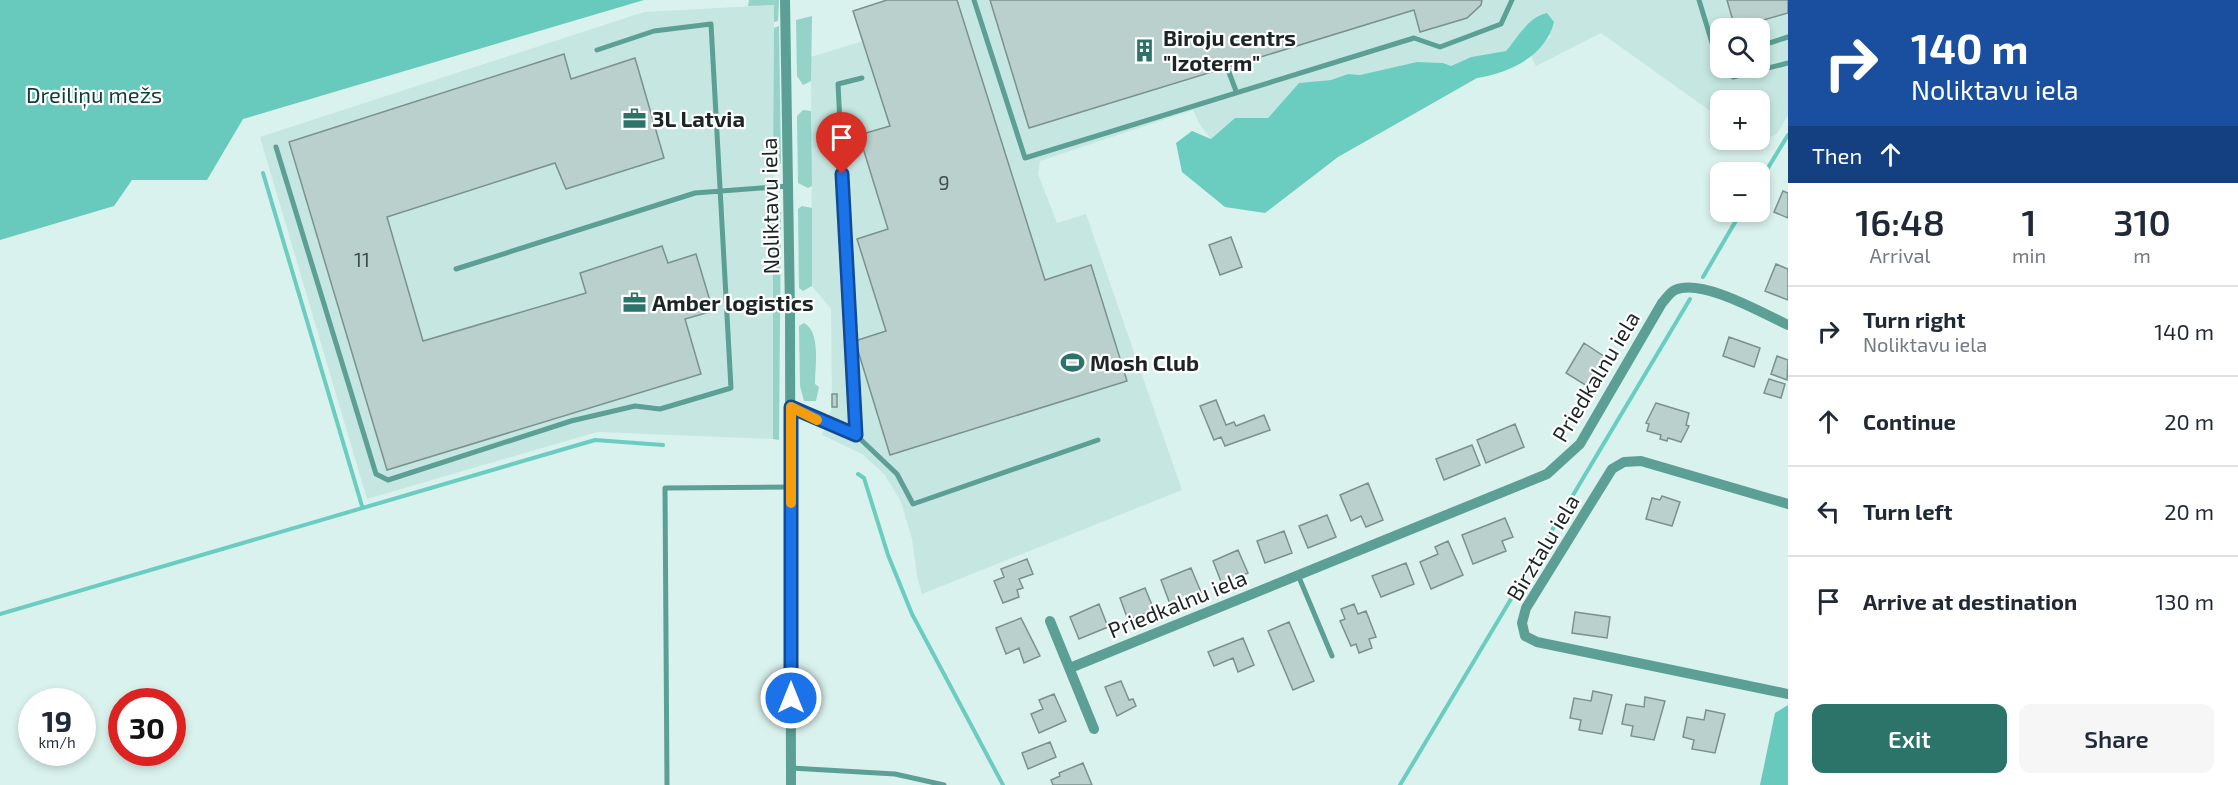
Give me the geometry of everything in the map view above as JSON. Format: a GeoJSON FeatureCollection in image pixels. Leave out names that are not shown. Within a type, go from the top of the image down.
{"type":"FeatureCollection","features":[{"type":"Feature","properties":{"kind":"street","name":"Noliktavu iela"},"geometry":{"type":"LineString","coordinates":[[787,0],[791,407],[791,785]]}},
{"type":"Feature","properties":{"kind":"street","name":"Priedkalnu iela"},"geometry":{"type":"LineString","coordinates":[[1071,668],[1446,513],[1526,485],[1563,463],[1580,444],[1662,303],[1676,290],[1693,288],[1708,291],[1788,325]]}},
{"type":"Feature","properties":{"kind":"street","name":"Birztalu iela"},"geometry":{"type":"LineString","coordinates":[[1788,504],[1641,461],[1624,462],[1612,469],[1526,608],[1522,623],[1525,636],[1537,642],[1788,694]]}},
{"type":"Feature","properties":{"kind":"street"},"geometry":{"type":"LineString","coordinates":[[1050,621],[1094,729]]}},
{"type":"Feature","properties":{"kind":"lane"},"geometry":{"type":"LineString","coordinates":[[974,0],[1025,158],[1236,91],[1414,38],[1440,47],[1501,24],[1512,0]]}},
{"type":"Feature","properties":{"kind":"lane"},"geometry":{"type":"LineString","coordinates":[[1700,0],[1710,32]]}},
{"type":"Feature","properties":{"kind":"lane"},"geometry":{"type":"LineString","coordinates":[[276,147],[376,474],[388,480],[572,421],[635,406],[660,409],[731,388],[722,189],[711,24],[654,31],[597,50]]}},
{"type":"Feature","properties":{"kind":"lane"},"geometry":{"type":"LineString","coordinates":[[1770,43],[1788,37]]}},
{"type":"Feature","properties":{"kind":"lane"},"geometry":{"type":"LineString","coordinates":[[1770,68],[1788,63]]}},
{"type":"Feature","properties":{"kind":"lane"},"geometry":{"type":"LineString","coordinates":[[1227,67],[1236,91]]}},
{"type":"Feature","properties":{"kind":"lane"},"geometry":{"type":"LineString","coordinates":[[856,435],[838,84],[862,78]]}},
{"type":"Feature","properties":{"kind":"lane"},"geometry":{"type":"LineString","coordinates":[[456,269],[695,193],[722,189],[788,186]]}},
{"type":"Feature","properties":{"kind":"lane"},"geometry":{"type":"LineString","coordinates":[[791,407],[856,435],[897,474],[913,504],[1098,440]]}},
{"type":"Feature","properties":{"kind":"lane"},"geometry":{"type":"LineString","coordinates":[[667,785],[665,488],[791,487]]}},
{"type":"Feature","properties":{"kind":"lane"},"geometry":{"type":"LineString","coordinates":[[1298,574],[1332,656]]}},
{"type":"Feature","properties":{"kind":"lane"},"geometry":{"type":"LineString","coordinates":[[791,768],[895,774],[944,785]]}},
{"type":"Feature","properties":{"kind":"shaded area"},"geometry":{"type":"Polygon","coordinates":[[[749,0],[779,0],[778,21],[774,22],[774,5],[748,6],[749,0]]]}},
{"type":"Feature","properties":{"kind":"shaded area"},"geometry":{"type":"Polygon","coordinates":[[[887,0],[1788,0],[1788,115],[1777,134],[1770,137],[1770,90],[1710,90],[1710,111],[1601,33],[1536,66],[1531,56],[1551,36],[1526,25],[1506,51],[1471,57],[1451,66],[1443,63],[1417,62],[1360,75],[1348,74],[1331,80],[1299,83],[1268,118],[1235,118],[1211,139],[1200,125],[1193,110],[1040,161],[1038,174],[1057,223],[1086,214],[1182,490],[922,594],[912,539],[901,502],[885,475],[862,454],[822,435],[832,407],[831,309],[812,286],[811,57],[863,41],[853,11],[887,0]]]}},
{"type":"Feature","properties":{"kind":"shaded area"},"geometry":{"type":"Polygon","coordinates":[[[774,5],[773,439],[597,432],[367,499],[260,137],[644,12],[774,5]]]}},
{"type":"Feature","properties":{"kind":"shaded area"},"geometry":{"type":"Polygon","coordinates":[[[1547,13],[1554,22],[1550,34],[1535,53],[1524,61],[1501,72],[1477,78],[1338,157],[1265,213],[1225,207],[1182,172],[1176,143],[1192,131],[1211,139],[1235,118],[1268,118],[1299,83],[1331,80],[1348,74],[1360,75],[1417,62],[1443,63],[1451,66],[1471,57],[1506,51],[1529,23],[1547,13]]]}},
{"type":"Feature","properties":{"kind":"shaded area"},"geometry":{"type":"Polygon","coordinates":[[[812,16],[811,81],[803,85],[797,76],[796,20],[812,16]]]}},
{"type":"Feature","properties":{"kind":"shaded area"},"geometry":{"type":"Polygon","coordinates":[[[779,26],[781,163],[773,171],[774,28],[779,26]]]}},
{"type":"Feature","properties":{"kind":"shaded area"},"geometry":{"type":"Polygon","coordinates":[[[803,110],[811,111],[812,186],[808,188],[798,183],[797,116],[803,110]]]}},
{"type":"Feature","properties":{"kind":"shaded area"},"geometry":{"type":"Polygon","coordinates":[[[773,200],[781,211],[779,440],[773,439],[773,200]]]}},
{"type":"Feature","properties":{"kind":"shaded area"},"geometry":{"type":"Polygon","coordinates":[[[802,206],[812,208],[812,286],[803,291],[799,288],[798,209],[802,206]]]}},
{"type":"Feature","properties":{"kind":"shaded area"},"geometry":{"type":"Polygon","coordinates":[[[804,323],[809,327],[815,342],[815,384],[819,387],[816,401],[804,401],[800,386],[799,326],[804,323]]]}},
{"type":"Feature","properties":{"kind":"green space","name":"Dreiliņu mežs"},"geometry":{"type":"Polygon","coordinates":[[[0,0],[644,0],[243,119],[207,180],[132,180],[114,206],[0,240],[0,0]]]}},
{"type":"Feature","properties":{"kind":"green space"},"geometry":{"type":"Polygon","coordinates":[[[1788,705],[1788,785],[1760,785],[1775,713],[1788,705]]]}},
{"type":"Feature","properties":{"kind":"building"},"geometry":{"type":"Polygon","coordinates":[[[887,0],[957,0],[1045,280],[1091,265],[1127,381],[890,455],[855,341],[886,331],[857,239],[888,229],[859,135],[890,126],[853,11],[887,0]]]}},
{"type":"Feature","properties":{"kind":"building","name":"Biroju centrs \"Izoterm\""},"geometry":{"type":"Polygon","coordinates":[[[990,0],[1482,0],[1481,5],[1467,18],[1420,32],[1414,10],[1029,128],[990,0]]]}},
{"type":"Feature","properties":{"kind":"building"},"geometry":{"type":"Polygon","coordinates":[[[1727,0],[1788,0],[1788,13],[1770,18],[1732,18],[1727,0]]]}},
{"type":"Feature","properties":{"kind":"building"},"geometry":{"type":"Polygon","coordinates":[[[564,54],[571,79],[635,58],[664,158],[566,189],[555,163],[387,217],[423,341],[586,293],[580,273],[662,246],[668,263],[696,254],[713,311],[685,319],[701,374],[387,470],[289,142],[564,54]]]}},
{"type":"Feature","properties":{"kind":"building"},"geometry":{"type":"Polygon","coordinates":[[[1783,191],[1788,193],[1788,218],[1774,212],[1783,191]]]}},
{"type":"Feature","properties":{"kind":"building"},"geometry":{"type":"Polygon","coordinates":[[[1231,237],[1242,267],[1220,275],[1209,245],[1231,237]]]}},
{"type":"Feature","properties":{"kind":"building"},"geometry":{"type":"Polygon","coordinates":[[[1776,264],[1788,269],[1788,300],[1765,291],[1776,264]]]}},
{"type":"Feature","properties":{"kind":"building"},"geometry":{"type":"Polygon","coordinates":[[[1729,337],[1760,348],[1754,367],[1723,356],[1729,337]]]}},
{"type":"Feature","properties":{"kind":"building"},"geometry":{"type":"Polygon","coordinates":[[[1584,343],[1605,357],[1587,386],[1566,373],[1584,343]]]}},
{"type":"Feature","properties":{"kind":"building"},"geometry":{"type":"Polygon","coordinates":[[[1777,356],[1788,360],[1787,380],[1771,374],[1777,356]]]}},
{"type":"Feature","properties":{"kind":"building"},"geometry":{"type":"Polygon","coordinates":[[[1769,379],[1785,384],[1781,398],[1764,393],[1769,379]]]}},
{"type":"Feature","properties":{"kind":"building"},"geometry":{"type":"Polygon","coordinates":[[[832,394],[837,394],[837,407],[832,407],[832,394]]]}},
{"type":"Feature","properties":{"kind":"building"},"geometry":{"type":"Polygon","coordinates":[[[1216,400],[1226,425],[1234,422],[1236,426],[1264,415],[1270,430],[1225,446],[1221,437],[1214,440],[1200,406],[1216,400]]]}},
{"type":"Feature","properties":{"kind":"building"},"geometry":{"type":"Polygon","coordinates":[[[1656,403],[1689,413],[1686,425],[1689,426],[1681,442],[1668,438],[1667,441],[1660,439],[1661,435],[1647,431],[1649,424],[1646,423],[1656,403]]]}},
{"type":"Feature","properties":{"kind":"building"},"geometry":{"type":"Polygon","coordinates":[[[1515,424],[1524,447],[1486,463],[1477,440],[1515,424]]]}},
{"type":"Feature","properties":{"kind":"building"},"geometry":{"type":"Polygon","coordinates":[[[1472,445],[1480,465],[1444,480],[1436,459],[1472,445]]]}},
{"type":"Feature","properties":{"kind":"building"},"geometry":{"type":"Polygon","coordinates":[[[1368,483],[1383,520],[1366,527],[1361,516],[1351,521],[1340,495],[1368,483]]]}},
{"type":"Feature","properties":{"kind":"building"},"geometry":{"type":"Polygon","coordinates":[[[1662,496],[1680,502],[1672,526],[1646,519],[1652,498],[1660,500],[1662,496]]]}},
{"type":"Feature","properties":{"kind":"building"},"geometry":{"type":"Polygon","coordinates":[[[1327,515],[1336,537],[1308,548],[1299,526],[1327,515]]]}},
{"type":"Feature","properties":{"kind":"building"},"geometry":{"type":"Polygon","coordinates":[[[1505,518],[1513,537],[1502,541],[1506,551],[1473,564],[1462,535],[1505,518]]]}},
{"type":"Feature","properties":{"kind":"building"},"geometry":{"type":"Polygon","coordinates":[[[1284,531],[1292,553],[1265,563],[1257,541],[1284,531]]]}},
{"type":"Feature","properties":{"kind":"building"},"geometry":{"type":"Polygon","coordinates":[[[1448,541],[1463,575],[1431,589],[1420,562],[1438,554],[1435,547],[1448,541]]]}},
{"type":"Feature","properties":{"kind":"building"},"geometry":{"type":"Polygon","coordinates":[[[1238,550],[1248,573],[1222,584],[1213,561],[1238,550]]]}},
{"type":"Feature","properties":{"kind":"building"},"geometry":{"type":"Polygon","coordinates":[[[1027,559],[1033,574],[1019,579],[1023,588],[1017,590],[1019,597],[1003,603],[994,581],[1004,577],[1001,569],[1027,559]]]}},
{"type":"Feature","properties":{"kind":"building"},"geometry":{"type":"Polygon","coordinates":[[[1406,563],[1414,584],[1381,597],[1372,576],[1406,563]]]}},
{"type":"Feature","properties":{"kind":"building"},"geometry":{"type":"Polygon","coordinates":[[[1191,568],[1201,592],[1170,604],[1161,580],[1191,568]]]}},
{"type":"Feature","properties":{"kind":"building"},"geometry":{"type":"Polygon","coordinates":[[[1145,588],[1154,610],[1128,620],[1120,598],[1145,588]]]}},
{"type":"Feature","properties":{"kind":"building"},"geometry":{"type":"Polygon","coordinates":[[[1099,604],[1108,627],[1079,639],[1070,617],[1099,604]]]}},
{"type":"Feature","properties":{"kind":"building"},"geometry":{"type":"Polygon","coordinates":[[[1354,604],[1358,614],[1366,611],[1376,637],[1369,639],[1372,648],[1359,653],[1356,644],[1351,646],[1340,621],[1345,619],[1341,609],[1354,604]]]}},
{"type":"Feature","properties":{"kind":"building"},"geometry":{"type":"Polygon","coordinates":[[[1575,612],[1610,617],[1607,638],[1572,633],[1575,612]]]}},
{"type":"Feature","properties":{"kind":"building"},"geometry":{"type":"Polygon","coordinates":[[[1021,618],[1040,656],[1024,663],[1019,648],[1006,654],[996,628],[1021,618]]]}},
{"type":"Feature","properties":{"kind":"building"},"geometry":{"type":"Polygon","coordinates":[[[1289,622],[1314,681],[1293,690],[1268,631],[1289,622]]]}},
{"type":"Feature","properties":{"kind":"building"},"geometry":{"type":"Polygon","coordinates":[[[1243,638],[1254,665],[1238,672],[1233,658],[1214,666],[1208,652],[1243,638]]]}},
{"type":"Feature","properties":{"kind":"building"},"geometry":{"type":"Polygon","coordinates":[[[1121,681],[1129,700],[1133,699],[1136,706],[1117,716],[1105,687],[1121,681]]]}},
{"type":"Feature","properties":{"kind":"building"},"geometry":{"type":"Polygon","coordinates":[[[1593,691],[1612,695],[1602,734],[1579,730],[1581,720],[1570,718],[1574,698],[1591,701],[1593,691]]]}},
{"type":"Feature","properties":{"kind":"building"},"geometry":{"type":"Polygon","coordinates":[[[1054,694],[1066,721],[1039,733],[1031,714],[1043,709],[1039,700],[1054,694]]]}},
{"type":"Feature","properties":{"kind":"building"},"geometry":{"type":"Polygon","coordinates":[[[1645,697],[1665,701],[1654,740],[1631,736],[1633,726],[1622,724],[1626,704],[1644,707],[1645,697]]]}},
{"type":"Feature","properties":{"kind":"building"},"geometry":{"type":"Polygon","coordinates":[[[1706,710],[1725,714],[1715,753],[1692,749],[1694,740],[1683,737],[1687,717],[1704,720],[1706,710]]]}},
{"type":"Feature","properties":{"kind":"building"},"geometry":{"type":"Polygon","coordinates":[[[1050,742],[1056,757],[1028,769],[1022,753],[1050,742]]]}},
{"type":"Feature","properties":{"kind":"building"},"geometry":{"type":"Polygon","coordinates":[[[1083,763],[1092,785],[1053,785],[1051,780],[1060,776],[1059,773],[1083,763]]]}},
{"type":"Feature","properties":{"kind":"waterway"},"geometry":{"type":"LineString","coordinates":[[1770,165],[1788,135]]}},
{"type":"Feature","properties":{"kind":"waterway"},"geometry":{"type":"LineString","coordinates":[[263,173],[362,506]]}},
{"type":"Feature","properties":{"kind":"waterway"},"geometry":{"type":"LineString","coordinates":[[1703,277],[1735,222]]}},
{"type":"Feature","properties":{"kind":"waterway"},"geometry":{"type":"LineString","coordinates":[[1400,785],[1690,299]]}},
{"type":"Feature","properties":{"kind":"waterway"},"geometry":{"type":"LineString","coordinates":[[0,614],[595,440],[663,445]]}},
{"type":"Feature","properties":{"kind":"waterway"},"geometry":{"type":"LineString","coordinates":[[858,474],[864,478],[888,555],[912,614],[1003,785]]}},
{"type":"Feature","properties":{"kind":"slow traffic"},"geometry":{"type":"LineString","coordinates":[[791,503],[791,407],[817,420]]}},
{"type":"Feature","properties":{"kind":"place","name":"Biroju centrs \"Izoterm\""},"geometry":{"type":"Point","coordinates":[1145,50]}},
{"type":"Feature","properties":{"kind":"place","name":"3L Latvia"},"geometry":{"type":"Point","coordinates":[634,118]}},
{"type":"Feature","properties":{"kind":"place","name":"Amber logistics"},"geometry":{"type":"Point","coordinates":[634,302]}},
{"type":"Feature","properties":{"kind":"place","name":"Mosh Club"},"geometry":{"type":"Point","coordinates":[1072,362]}},
{"type":"Feature","properties":{"kind":"route"},"geometry":{"type":"LineString","coordinates":[[791,698],[791,407],[856,435],[847,309],[842,174]]}}]}
